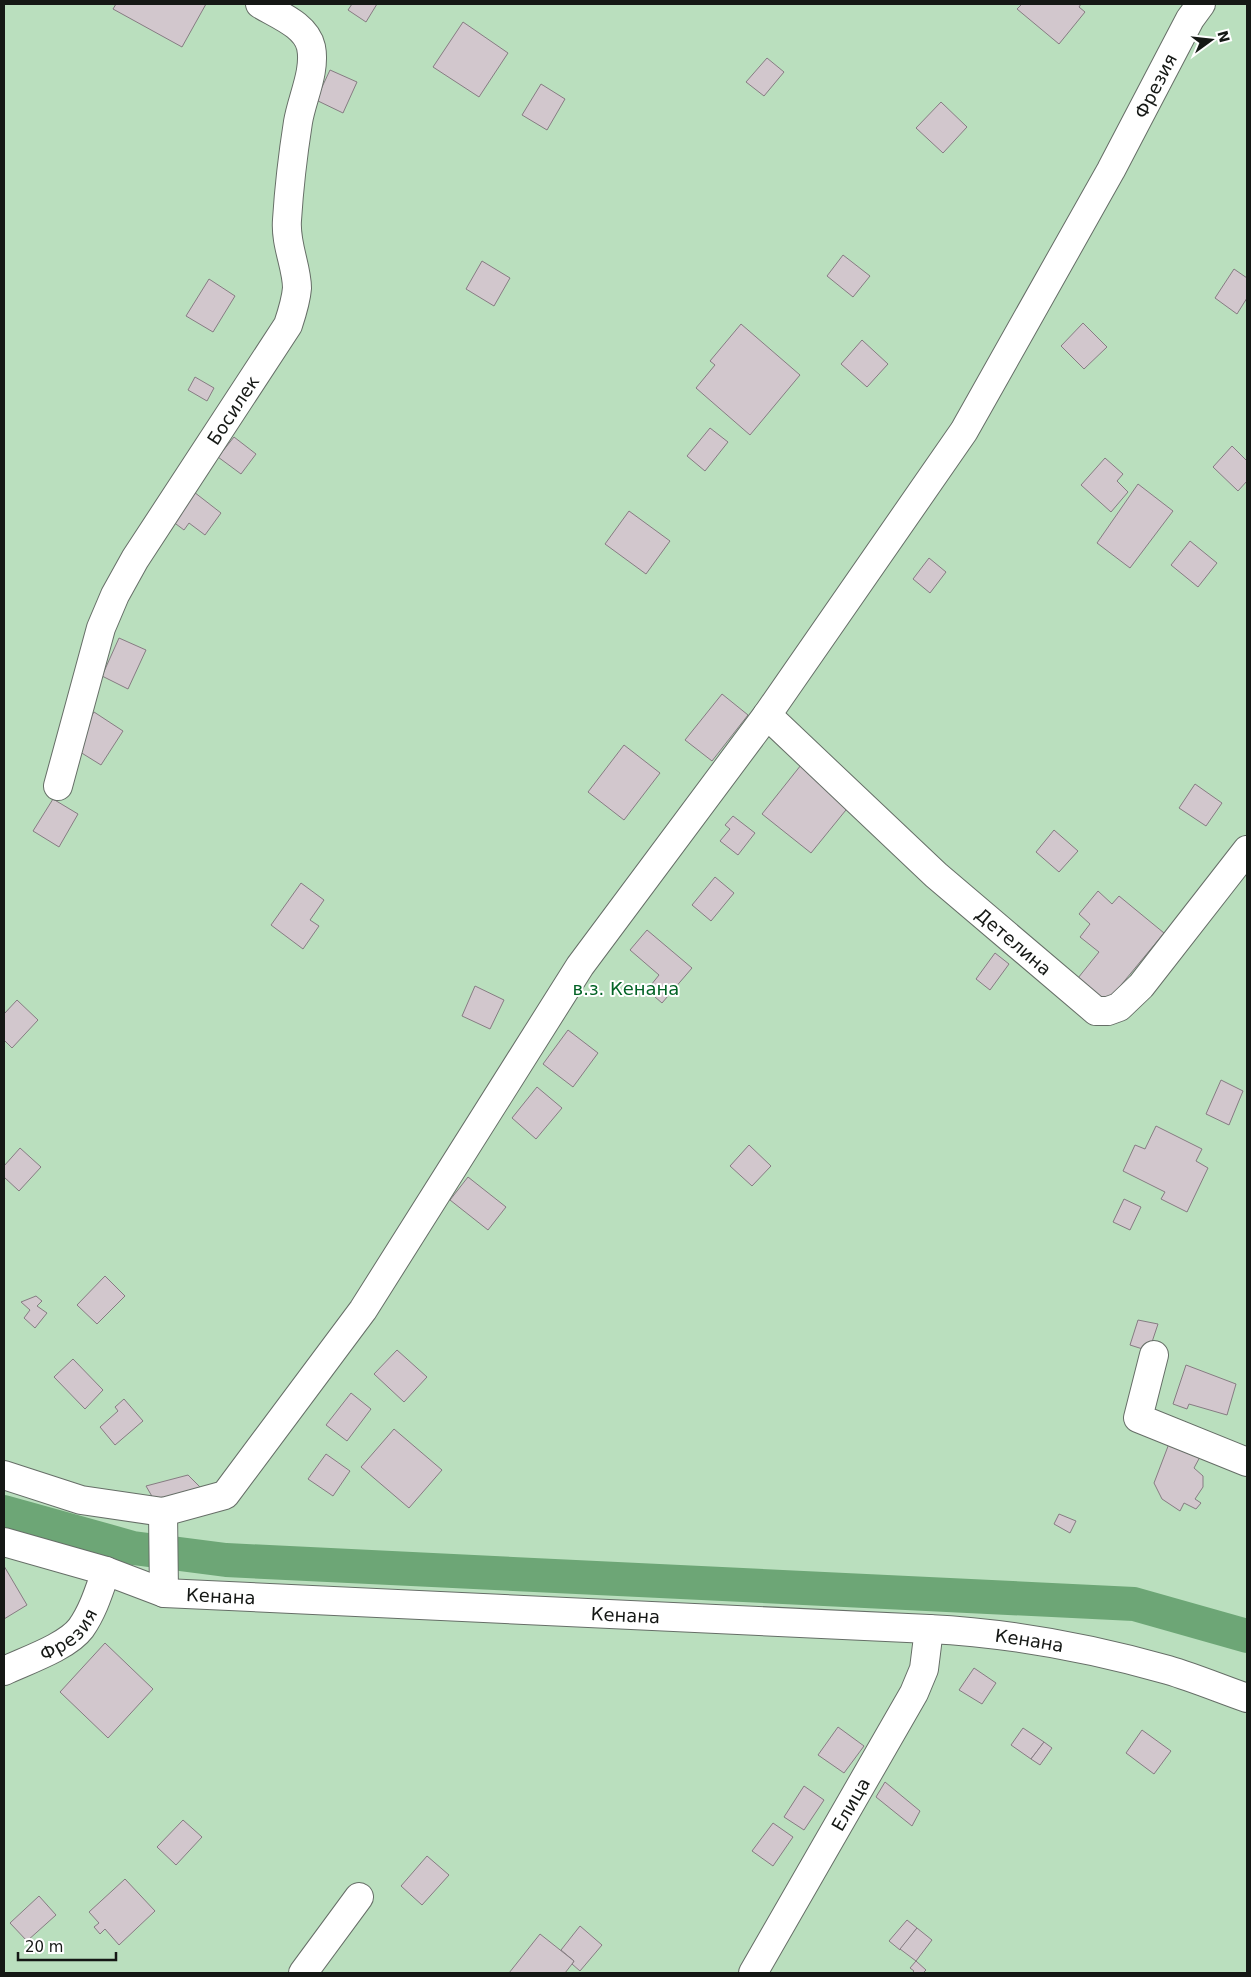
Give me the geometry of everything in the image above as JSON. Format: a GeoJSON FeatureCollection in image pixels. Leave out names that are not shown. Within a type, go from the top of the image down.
{"type":"FeatureCollection","features":[{"type":"Feature","properties":{"kind":"street","name":"Босилек"},"geometry":{"type":"LineString","coordinates":[[58,786],[101,628],[115,595],[134,559],[288,325],[295,303],[297,287],[289,250],[286,223],[298,121],[312,66],[311,49],[308,37],[302,30],[260,4]]}},
{"type":"Feature","properties":{"kind":"street","name":"Фрезия"},"geometry":{"type":"LineString","coordinates":[[164,1512],[225,1495],[363,1310],[580,966],[767,715],[964,430],[1112,170],[1188,9]]}},
{"type":"Feature","properties":{"kind":"street","name":"Детелина"},"geometry":{"type":"LineString","coordinates":[[767,715],[936,875],[1096,1011],[1108,1011],[1119,1007],[1141,986],[1247,850]]}},
{"type":"Feature","properties":{"kind":"street"},"geometry":{"type":"LineString","coordinates":[[1154,1355],[1138,1418],[1247,1462]]}},
{"type":"Feature","properties":{"kind":"street"},"geometry":{"type":"LineString","coordinates":[[4,1475],[81,1500],[164,1512],[164,1593]]}},
{"type":"Feature","properties":{"kind":"street","name":"Кенана"},"geometry":{"type":"LineString","coordinates":[[4,1542],[106,1571],[164,1593],[962,1630],[1065,1645],[1170,1671],[1247,1698]]}},
{"type":"Feature","properties":{"kind":"street","name":"Фрезия"},"geometry":{"type":"LineString","coordinates":[[4,1671],[58,1647],[80,1629],[95,1603],[106,1571]]}},
{"type":"Feature","properties":{"kind":"street","name":"Елица"},"geometry":{"type":"LineString","coordinates":[[753,1973],[914,1693],[924,1669],[929,1629]]}},
{"type":"Feature","properties":{"kind":"street"},"geometry":{"type":"LineString","coordinates":[[303,1973],[360,1898]]}},
{"type":"Feature","properties":{"kind":"green space","name":"в.з. Кенана"},"geometry":{"type":"Polygon","coordinates":[[[4,4],[1247,4],[1247,1973],[4,1973],[4,4]]]}},
{"type":"Feature","properties":{"kind":"building"},"geometry":{"type":"Polygon","coordinates":[[[116,4],[206,4],[182,47],[113,9],[116,4]]]}},
{"type":"Feature","properties":{"kind":"building"},"geometry":{"type":"Polygon","coordinates":[[[352,4],[377,4],[366,22],[348,10],[352,4]]]}},
{"type":"Feature","properties":{"kind":"building"},"geometry":{"type":"Polygon","coordinates":[[[1022,4],[1081,4],[1079,7],[1085,12],[1059,44],[1017,9],[1022,4]]]}},
{"type":"Feature","properties":{"kind":"building"},"geometry":{"type":"Polygon","coordinates":[[[463,22],[508,53],[479,97],[433,67],[463,22]]]}},
{"type":"Feature","properties":{"kind":"building"},"geometry":{"type":"Polygon","coordinates":[[[767,58],[784,72],[764,96],[746,82],[767,58]]]}},
{"type":"Feature","properties":{"kind":"building"},"geometry":{"type":"Polygon","coordinates":[[[330,70],[357,82],[343,113],[316,100],[330,70]]]}},
{"type":"Feature","properties":{"kind":"building"},"geometry":{"type":"Polygon","coordinates":[[[541,84],[565,99],[547,130],[522,115],[541,84]]]}},
{"type":"Feature","properties":{"kind":"building"},"geometry":{"type":"Polygon","coordinates":[[[941,102],[967,127],[943,153],[916,128],[941,102]]]}},
{"type":"Feature","properties":{"kind":"building"},"geometry":{"type":"Polygon","coordinates":[[[843,255],[870,276],[853,297],[827,276],[843,255]]]}},
{"type":"Feature","properties":{"kind":"building"},"geometry":{"type":"Polygon","coordinates":[[[482,261],[510,278],[494,306],[466,289],[482,261]]]}},
{"type":"Feature","properties":{"kind":"building"},"geometry":{"type":"Polygon","coordinates":[[[1234,269],[1247,278],[1247,298],[1237,314],[1215,298],[1234,269]]]}},
{"type":"Feature","properties":{"kind":"building"},"geometry":{"type":"Polygon","coordinates":[[[209,279],[235,296],[213,332],[186,316],[209,279]]]}},
{"type":"Feature","properties":{"kind":"building"},"geometry":{"type":"Polygon","coordinates":[[[1083,323],[1107,347],[1084,369],[1061,346],[1083,323]]]}},
{"type":"Feature","properties":{"kind":"building"},"geometry":{"type":"Polygon","coordinates":[[[741,324],[800,375],[750,435],[696,388],[715,365],[710,361],[741,324]]]}},
{"type":"Feature","properties":{"kind":"building"},"geometry":{"type":"Polygon","coordinates":[[[862,340],[888,364],[867,387],[841,364],[862,340]]]}},
{"type":"Feature","properties":{"kind":"building"},"geometry":{"type":"Polygon","coordinates":[[[195,377],[214,388],[207,401],[188,390],[195,377]]]}},
{"type":"Feature","properties":{"kind":"building"},"geometry":{"type":"Polygon","coordinates":[[[710,428],[728,442],[705,471],[687,456],[710,428]]]}},
{"type":"Feature","properties":{"kind":"building"},"geometry":{"type":"Polygon","coordinates":[[[234,437],[256,454],[241,474],[218,457],[234,437]]]}},
{"type":"Feature","properties":{"kind":"building"},"geometry":{"type":"Polygon","coordinates":[[[1232,446],[1247,461],[1247,481],[1238,491],[1213,467],[1232,446]]]}},
{"type":"Feature","properties":{"kind":"building"},"geometry":{"type":"Polygon","coordinates":[[[1105,458],[1123,474],[1117,481],[1128,492],[1111,512],[1081,485],[1105,458]]]}},
{"type":"Feature","properties":{"kind":"building"},"geometry":{"type":"Polygon","coordinates":[[[1138,484],[1173,511],[1130,568],[1097,543],[1138,484]]]}},
{"type":"Feature","properties":{"kind":"building"},"geometry":{"type":"Polygon","coordinates":[[[194,492],[221,513],[205,535],[189,523],[184,530],[172,521],[194,492]]]}},
{"type":"Feature","properties":{"kind":"building"},"geometry":{"type":"Polygon","coordinates":[[[629,511],[670,541],[646,574],[605,544],[629,511]]]}},
{"type":"Feature","properties":{"kind":"building"},"geometry":{"type":"Polygon","coordinates":[[[1190,541],[1217,563],[1198,587],[1171,565],[1190,541]]]}},
{"type":"Feature","properties":{"kind":"building"},"geometry":{"type":"Polygon","coordinates":[[[929,558],[946,572],[930,593],[913,579],[929,558]]]}},
{"type":"Feature","properties":{"kind":"building"},"geometry":{"type":"Polygon","coordinates":[[[119,638],[146,650],[128,689],[102,676],[119,638]]]}},
{"type":"Feature","properties":{"kind":"building"},"geometry":{"type":"Polygon","coordinates":[[[722,694],[748,715],[712,761],[685,740],[722,694]]]}},
{"type":"Feature","properties":{"kind":"building"},"geometry":{"type":"Polygon","coordinates":[[[94,712],[123,731],[101,765],[72,747],[94,712]]]}},
{"type":"Feature","properties":{"kind":"building"},"geometry":{"type":"Polygon","coordinates":[[[624,745],[660,773],[624,820],[588,792],[624,745]]]}},
{"type":"Feature","properties":{"kind":"building"},"geometry":{"type":"Polygon","coordinates":[[[801,765],[850,805],[811,853],[762,814],[801,765]]]}},
{"type":"Feature","properties":{"kind":"building"},"geometry":{"type":"Polygon","coordinates":[[[1195,784],[1222,803],[1206,826],[1179,808],[1195,784]]]}},
{"type":"Feature","properties":{"kind":"building"},"geometry":{"type":"Polygon","coordinates":[[[53,799],[78,814],[59,847],[33,831],[53,799]]]}},
{"type":"Feature","properties":{"kind":"building"},"geometry":{"type":"Polygon","coordinates":[[[733,816],[755,833],[738,855],[720,841],[730,829],[725,825],[733,816]]]}},
{"type":"Feature","properties":{"kind":"building"},"geometry":{"type":"Polygon","coordinates":[[[1054,830],[1078,851],[1059,872],[1036,852],[1054,830]]]}},
{"type":"Feature","properties":{"kind":"building"},"geometry":{"type":"Polygon","coordinates":[[[715,877],[734,893],[711,921],[692,905],[715,877]]]}},
{"type":"Feature","properties":{"kind":"building"},"geometry":{"type":"Polygon","coordinates":[[[301,883],[324,900],[310,920],[319,926],[303,949],[271,925],[301,883]]]}},
{"type":"Feature","properties":{"kind":"building"},"geometry":{"type":"Polygon","coordinates":[[[1098,891],[1112,904],[1119,896],[1164,933],[1107,1002],[1078,978],[1099,952],[1080,937],[1090,924],[1079,914],[1098,891]]]}},
{"type":"Feature","properties":{"kind":"building"},"geometry":{"type":"Polygon","coordinates":[[[647,930],[692,968],[662,1003],[647,990],[659,975],[630,950],[647,930]]]}},
{"type":"Feature","properties":{"kind":"building"},"geometry":{"type":"Polygon","coordinates":[[[995,953],[1009,964],[990,990],[976,979],[995,953]]]}},
{"type":"Feature","properties":{"kind":"building"},"geometry":{"type":"Polygon","coordinates":[[[475,986],[504,1000],[490,1029],[462,1016],[475,986]]]}},
{"type":"Feature","properties":{"kind":"building"},"geometry":{"type":"Polygon","coordinates":[[[17,1000],[38,1020],[12,1048],[4,1040],[4,1014],[17,1000]]]}},
{"type":"Feature","properties":{"kind":"building"},"geometry":{"type":"Polygon","coordinates":[[[568,1030],[598,1053],[573,1087],[543,1064],[568,1030]]]}},
{"type":"Feature","properties":{"kind":"building"},"geometry":{"type":"Polygon","coordinates":[[[1221,1080],[1243,1091],[1229,1125],[1206,1114],[1221,1080]]]}},
{"type":"Feature","properties":{"kind":"building"},"geometry":{"type":"Polygon","coordinates":[[[537,1087],[562,1108],[536,1139],[512,1118],[537,1087]]]}},
{"type":"Feature","properties":{"kind":"building"},"geometry":{"type":"Polygon","coordinates":[[[1156,1126],[1202,1149],[1196,1161],[1208,1168],[1187,1212],[1161,1199],[1165,1192],[1123,1171],[1135,1145],[1145,1149],[1156,1126]]]}},
{"type":"Feature","properties":{"kind":"building"},"geometry":{"type":"Polygon","coordinates":[[[749,1145],[771,1166],[752,1186],[730,1166],[749,1145]]]}},
{"type":"Feature","properties":{"kind":"building"},"geometry":{"type":"Polygon","coordinates":[[[20,1148],[41,1167],[19,1191],[4,1177],[4,1166],[20,1148]]]}},
{"type":"Feature","properties":{"kind":"building"},"geometry":{"type":"Polygon","coordinates":[[[468,1177],[506,1207],[488,1230],[450,1200],[468,1177]]]}},
{"type":"Feature","properties":{"kind":"building"},"geometry":{"type":"Polygon","coordinates":[[[1124,1199],[1141,1207],[1130,1230],[1113,1222],[1124,1199]]]}},
{"type":"Feature","properties":{"kind":"building"},"geometry":{"type":"Polygon","coordinates":[[[105,1276],[125,1296],[97,1324],[77,1305],[105,1276]]]}},
{"type":"Feature","properties":{"kind":"building"},"geometry":{"type":"Polygon","coordinates":[[[36,1296],[42,1301],[37,1306],[47,1313],[35,1328],[24,1318],[30,1310],[21,1302],[36,1296]]]}},
{"type":"Feature","properties":{"kind":"building"},"geometry":{"type":"Polygon","coordinates":[[[1138,1320],[1158,1324],[1149,1351],[1130,1345],[1138,1320]]]}},
{"type":"Feature","properties":{"kind":"building"},"geometry":{"type":"Polygon","coordinates":[[[397,1350],[427,1377],[404,1402],[374,1374],[397,1350]]]}},
{"type":"Feature","properties":{"kind":"building"},"geometry":{"type":"Polygon","coordinates":[[[73,1359],[103,1390],[85,1409],[54,1377],[73,1359]]]}},
{"type":"Feature","properties":{"kind":"building"},"geometry":{"type":"Polygon","coordinates":[[[1186,1365],[1236,1384],[1227,1415],[1189,1404],[1187,1409],[1173,1404],[1186,1365]]]}},
{"type":"Feature","properties":{"kind":"building"},"geometry":{"type":"Polygon","coordinates":[[[351,1393],[371,1409],[347,1441],[326,1425],[351,1393]]]}},
{"type":"Feature","properties":{"kind":"building"},"geometry":{"type":"Polygon","coordinates":[[[124,1399],[143,1421],[115,1445],[100,1427],[118,1411],[115,1407],[124,1399]]]}},
{"type":"Feature","properties":{"kind":"building"},"geometry":{"type":"Polygon","coordinates":[[[394,1429],[442,1470],[409,1508],[361,1467],[394,1429]]]}},
{"type":"Feature","properties":{"kind":"building"},"geometry":{"type":"Polygon","coordinates":[[[1170,1441],[1201,1455],[1194,1468],[1203,1476],[1203,1487],[1195,1499],[1201,1503],[1196,1509],[1184,1503],[1180,1511],[1162,1499],[1154,1483],[1170,1441]]]}},
{"type":"Feature","properties":{"kind":"building"},"geometry":{"type":"Polygon","coordinates":[[[326,1454],[350,1471],[333,1496],[308,1479],[326,1454]]]}},
{"type":"Feature","properties":{"kind":"building"},"geometry":{"type":"Polygon","coordinates":[[[188,1475],[206,1493],[157,1505],[146,1486],[188,1475]]]}},
{"type":"Feature","properties":{"kind":"building"},"geometry":{"type":"Polygon","coordinates":[[[1059,1514],[1076,1521],[1070,1533],[1054,1524],[1059,1514]]]}},
{"type":"Feature","properties":{"kind":"building"},"geometry":{"type":"Polygon","coordinates":[[[4,1566],[27,1605],[4,1619],[4,1566]]]}},
{"type":"Feature","properties":{"kind":"building"},"geometry":{"type":"Polygon","coordinates":[[[105,1643],[153,1689],[108,1738],[60,1692],[105,1643]]]}},
{"type":"Feature","properties":{"kind":"building"},"geometry":{"type":"Polygon","coordinates":[[[974,1668],[996,1683],[982,1704],[959,1690],[974,1668]]]}},
{"type":"Feature","properties":{"kind":"building"},"geometry":{"type":"Polygon","coordinates":[[[838,1727],[864,1746],[844,1773],[818,1755],[838,1727]]]}},
{"type":"Feature","properties":{"kind":"building"},"geometry":{"type":"Polygon","coordinates":[[[1023,1728],[1044,1742],[1031,1759],[1011,1745],[1023,1728]]]}},
{"type":"Feature","properties":{"kind":"building"},"geometry":{"type":"Polygon","coordinates":[[[1142,1730],[1171,1751],[1154,1774],[1126,1753],[1142,1730]]]}},
{"type":"Feature","properties":{"kind":"building"},"geometry":{"type":"Polygon","coordinates":[[[1044,1742],[1052,1748],[1040,1765],[1031,1759],[1044,1742]]]}},
{"type":"Feature","properties":{"kind":"building"},"geometry":{"type":"Polygon","coordinates":[[[885,1782],[920,1811],[912,1826],[876,1797],[885,1782]]]}},
{"type":"Feature","properties":{"kind":"building"},"geometry":{"type":"Polygon","coordinates":[[[804,1786],[824,1800],[804,1830],[784,1817],[804,1786]]]}},
{"type":"Feature","properties":{"kind":"building"},"geometry":{"type":"Polygon","coordinates":[[[183,1820],[202,1837],[176,1865],[157,1847],[183,1820]]]}},
{"type":"Feature","properties":{"kind":"building"},"geometry":{"type":"Polygon","coordinates":[[[773,1823],[793,1837],[773,1866],[752,1851],[773,1823]]]}},
{"type":"Feature","properties":{"kind":"building"},"geometry":{"type":"Polygon","coordinates":[[[427,1856],[449,1875],[422,1905],[401,1886],[427,1856]]]}},
{"type":"Feature","properties":{"kind":"building"},"geometry":{"type":"Polygon","coordinates":[[[125,1879],[155,1911],[119,1945],[105,1929],[100,1934],[94,1927],[99,1923],[89,1912],[125,1879]]]}},
{"type":"Feature","properties":{"kind":"building"},"geometry":{"type":"Polygon","coordinates":[[[39,1896],[56,1915],[27,1941],[10,1923],[39,1896]]]}},
{"type":"Feature","properties":{"kind":"building"},"geometry":{"type":"Polygon","coordinates":[[[907,1920],[917,1928],[900,1950],[889,1941],[907,1920]]]}},
{"type":"Feature","properties":{"kind":"building"},"geometry":{"type":"Polygon","coordinates":[[[580,1926],[602,1945],[580,1971],[572,1964],[574,1961],[561,1950],[580,1926]]]}},
{"type":"Feature","properties":{"kind":"building"},"geometry":{"type":"Polygon","coordinates":[[[917,1928],[932,1940],[916,1961],[900,1949],[917,1928]]]}},
{"type":"Feature","properties":{"kind":"building"},"geometry":{"type":"Polygon","coordinates":[[[540,1934],[574,1961],[565,1973],[509,1973],[540,1934]]]}},
{"type":"Feature","properties":{"kind":"building"},"geometry":{"type":"Polygon","coordinates":[[[916,1961],[926,1970],[923,1973],[912,1973],[914,1971],[910,1968],[916,1961]]]}},
{"type":"Feature","properties":{"kind":"waterway"},"geometry":{"type":"LineString","coordinates":[[4,1512],[133,1548],[226,1560],[1134,1604],[1247,1636]]}}]}
